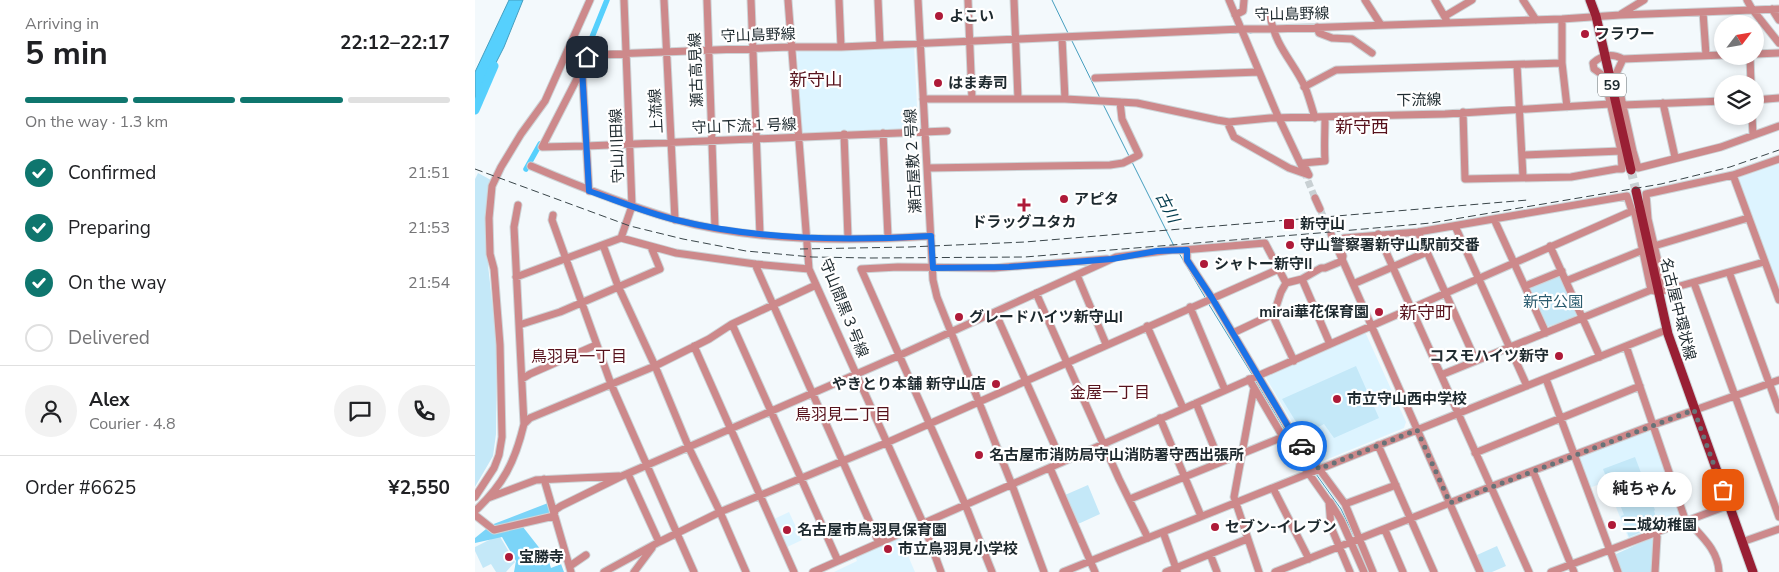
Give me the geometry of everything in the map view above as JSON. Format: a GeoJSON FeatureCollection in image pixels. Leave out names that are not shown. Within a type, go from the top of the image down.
{"type":"FeatureCollection","features":[{"type":"Feature","properties":{"kind":"main road","name":"59"},"geometry":{"type":"LineString","coordinates":[[1590,0],[1596,16],[1631,170]]}},
{"type":"Feature","properties":{"kind":"main road","name":"名古屋中環状線"},"geometry":{"type":"LineString","coordinates":[[1636,191],[1655,291],[1694,410],[1753,572]]}},
{"type":"Feature","properties":{"kind":"street"},"geometry":{"type":"LineString","coordinates":[[475,497],[499,455],[502,436],[500,345],[494,269],[490,254],[489,218],[492,186],[521,134],[545,101],[590,0]]}},
{"type":"Feature","properties":{"kind":"street","name":"守山川田線"},"geometry":{"type":"LineString","coordinates":[[621,238],[632,206],[624,0]]}},
{"type":"Feature","properties":{"kind":"street","name":"上流線"},"geometry":{"type":"LineString","coordinates":[[664,0],[675,220]]}},
{"type":"Feature","properties":{"kind":"street","name":"瀬古高見線"},"geometry":{"type":"LineString","coordinates":[[707,0],[715,228]]}},
{"type":"Feature","properties":{"kind":"street"},"geometry":{"type":"LineString","coordinates":[[751,0],[760,235]]}},
{"type":"Feature","properties":{"kind":"street","name":"守山間黒３号線"},"geometry":{"type":"LineString","coordinates":[[788,0],[809,269],[923,523],[941,572]]}},
{"type":"Feature","properties":{"kind":"street"},"geometry":{"type":"LineString","coordinates":[[839,0],[841,47]]}},
{"type":"Feature","properties":{"kind":"street"},"geometry":{"type":"LineString","coordinates":[[878,0],[880,45]]}},
{"type":"Feature","properties":{"kind":"street","name":"瀬古屋敷２号線"},"geometry":{"type":"LineString","coordinates":[[919,0],[931,236],[937,297],[1044,572]]}},
{"type":"Feature","properties":{"kind":"street"},"geometry":{"type":"LineString","coordinates":[[968,0],[972,99]]}},
{"type":"Feature","properties":{"kind":"street"},"geometry":{"type":"LineString","coordinates":[[1014,0],[1018,99]]}},
{"type":"Feature","properties":{"kind":"street"},"geometry":{"type":"LineString","coordinates":[[1229,0],[1301,168]]}},
{"type":"Feature","properties":{"kind":"street"},"geometry":{"type":"LineString","coordinates":[[1235,15],[1243,11],[1244,0]]}},
{"type":"Feature","properties":{"kind":"street"},"geometry":{"type":"LineString","coordinates":[[1365,0],[1381,25]]}},
{"type":"Feature","properties":{"kind":"street"},"geometry":{"type":"LineString","coordinates":[[1435,0],[1449,23]]}},
{"type":"Feature","properties":{"kind":"street"},"geometry":{"type":"LineString","coordinates":[[1445,16],[1472,0]]}},
{"type":"Feature","properties":{"kind":"street"},"geometry":{"type":"LineString","coordinates":[[1523,0],[1536,20]]}},
{"type":"Feature","properties":{"kind":"street"},"geometry":{"type":"LineString","coordinates":[[1620,15],[1644,0]]}},
{"type":"Feature","properties":{"kind":"street"},"geometry":{"type":"LineString","coordinates":[[1747,0],[1752,10],[1779,43]]}},
{"type":"Feature","properties":{"kind":"street"},"geometry":{"type":"LineString","coordinates":[[1776,9],[1779,20]]}},
{"type":"Feature","properties":{"kind":"street","name":"守山島野線"},"geometry":{"type":"LineString","coordinates":[[582,68],[588,55],[627,52],[841,47],[1016,40],[1075,35],[1536,20],[1776,9]]}},
{"type":"Feature","properties":{"kind":"street"},"geometry":{"type":"LineString","coordinates":[[1703,12],[1706,55]]}},
{"type":"Feature","properties":{"kind":"street"},"geometry":{"type":"LineString","coordinates":[[1270,16],[1281,49],[1304,87],[1315,118]]}},
{"type":"Feature","properties":{"kind":"street"},"geometry":{"type":"LineString","coordinates":[[1562,19],[1562,63],[1567,107]]}},
{"type":"Feature","properties":{"kind":"street"},"geometry":{"type":"LineString","coordinates":[[1317,28],[1319,33],[1332,38],[1352,39],[1371,53]]}},
{"type":"Feature","properties":{"kind":"street"},"geometry":{"type":"LineString","coordinates":[[1064,37],[1065,99]]}},
{"type":"Feature","properties":{"kind":"street"},"geometry":{"type":"LineString","coordinates":[[1764,54],[1779,53]]}},
{"type":"Feature","properties":{"kind":"street"},"geometry":{"type":"LineString","coordinates":[[1463,112],[1465,179],[1571,177],[1622,169],[1621,151],[1604,76],[1594,69],[1593,63],[1605,56],[1611,55],[1623,59],[1714,55]]}},
{"type":"Feature","properties":{"kind":"street"},"geometry":{"type":"LineString","coordinates":[[1623,59],[1616,74],[1638,168],[1721,147],[1779,126]]}},
{"type":"Feature","properties":{"kind":"street"},"geometry":{"type":"LineString","coordinates":[[1304,87],[1336,70],[1562,63]]}},
{"type":"Feature","properties":{"kind":"street"},"geometry":{"type":"LineString","coordinates":[[1517,65],[1523,177]]}},
{"type":"Feature","properties":{"kind":"street"},"geometry":{"type":"LineString","coordinates":[[582,68],[589,191]]}},
{"type":"Feature","properties":{"kind":"street","name":"守山下流１号線"},"geometry":{"type":"LineString","coordinates":[[582,68],[541,146],[671,143],[947,131]]}},
{"type":"Feature","properties":{"kind":"street"},"geometry":{"type":"LineString","coordinates":[[1095,78],[1259,72]]}},
{"type":"Feature","properties":{"kind":"street"},"geometry":{"type":"LineString","coordinates":[[1764,99],[1779,98]]}},
{"type":"Feature","properties":{"kind":"street","name":"下流線"},"geometry":{"type":"LineString","coordinates":[[923,99],[1065,99],[1137,103],[1229,122],[1520,110],[1610,104]]}},
{"type":"Feature","properties":{"kind":"street"},"geometry":{"type":"LineString","coordinates":[[1623,105],[1714,101]]}},
{"type":"Feature","properties":{"kind":"street"},"geometry":{"type":"LineString","coordinates":[[927,168],[1110,165],[1123,163],[1139,155],[1122,119],[1120,102]]}},
{"type":"Feature","properties":{"kind":"street"},"geometry":{"type":"LineString","coordinates":[[1663,103],[1675,158]]}},
{"type":"Feature","properties":{"kind":"street"},"geometry":{"type":"LineString","coordinates":[[1229,122],[1234,137],[1301,168],[1325,161],[1323,142],[1325,138],[1325,118]]}},
{"type":"Feature","properties":{"kind":"street"},"geometry":{"type":"LineString","coordinates":[[1752,125],[1753,135]]}},
{"type":"Feature","properties":{"kind":"street"},"geometry":{"type":"LineString","coordinates":[[883,133],[888,237]]}},
{"type":"Feature","properties":{"kind":"street"},"geometry":{"type":"LineString","coordinates":[[844,134],[848,238]]}},
{"type":"Feature","properties":{"kind":"street"},"geometry":{"type":"LineString","coordinates":[[1523,155],[1621,151]]}},
{"type":"Feature","properties":{"kind":"street"},"geometry":{"type":"LineString","coordinates":[[1655,291],[1663,283],[1648,219],[1646,194],[1733,175],[1779,159]]}},
{"type":"Feature","properties":{"kind":"street"},"geometry":{"type":"LineString","coordinates":[[531,166],[589,191],[632,206],[675,220],[715,228],[760,235],[807,238],[931,236]]}},
{"type":"Feature","properties":{"kind":"street"},"geometry":{"type":"LineString","coordinates":[[1733,175],[1779,300]]}},
{"type":"Feature","properties":{"kind":"street"},"geometry":{"type":"LineString","coordinates":[[1342,261],[1343,256],[1338,243],[1344,238],[1418,232],[1627,196],[1631,211],[1635,214],[1655,291]]}},
{"type":"Feature","properties":{"kind":"street"},"geometry":{"type":"LineString","coordinates":[[1315,198],[1320,209]]}},
{"type":"Feature","properties":{"kind":"street"},"geometry":{"type":"LineString","coordinates":[[519,205],[514,227],[524,424],[518,447],[508,472],[475,513],[494,530],[554,516]]}},
{"type":"Feature","properties":{"kind":"street"},"geometry":{"type":"LineString","coordinates":[[813,572],[1631,211]]}},
{"type":"Feature","properties":{"kind":"street"},"geometry":{"type":"LineString","coordinates":[[553,216],[552,220],[565,259],[611,384],[695,572]]}},
{"type":"Feature","properties":{"kind":"street"},"geometry":{"type":"LineString","coordinates":[[1654,246],[1749,218]]}},
{"type":"Feature","properties":{"kind":"street"},"geometry":{"type":"LineString","coordinates":[[1494,219],[1546,333]]}},
{"type":"Feature","properties":{"kind":"street"},"geometry":{"type":"LineString","coordinates":[[1455,226],[1527,386]]}},
{"type":"Feature","properties":{"kind":"street"},"geometry":{"type":"LineString","coordinates":[[1418,232],[1476,361]]}},
{"type":"Feature","properties":{"kind":"street"},"geometry":{"type":"LineString","coordinates":[[1331,234],[1480,572]]}},
{"type":"Feature","properties":{"kind":"street"},"geometry":{"type":"LineString","coordinates":[[1378,234],[1529,572]]}},
{"type":"Feature","properties":{"kind":"street"},"geometry":{"type":"LineString","coordinates":[[516,277],[621,238],[676,252],[755,264],[809,269]]}},
{"type":"Feature","properties":{"kind":"street"},"geometry":{"type":"LineString","coordinates":[[992,572],[965,504],[898,356],[861,268],[994,268],[1112,259],[1171,250],[1265,243],[1286,283]]}},
{"type":"Feature","properties":{"kind":"street"},"geometry":{"type":"LineString","coordinates":[[603,245],[618,286],[655,366],[689,448],[747,572]]}},
{"type":"Feature","properties":{"kind":"street"},"geometry":{"type":"LineString","coordinates":[[1551,246],[1600,357]]}},
{"type":"Feature","properties":{"kind":"street"},"geometry":{"type":"LineString","coordinates":[[519,325],[560,312],[659,269],[651,247]]}},
{"type":"Feature","properties":{"kind":"street"},"geometry":{"type":"LineString","coordinates":[[1185,250],[1187,260],[1259,375],[1314,471],[1329,502],[1341,520],[1364,572]]}},
{"type":"Feature","properties":{"kind":"street"},"geometry":{"type":"LineString","coordinates":[[1566,281],[1643,250]]}},
{"type":"Feature","properties":{"kind":"street"},"geometry":{"type":"LineString","coordinates":[[1353,284],[1427,252]]}},
{"type":"Feature","properties":{"kind":"street"},"geometry":{"type":"LineString","coordinates":[[554,516],[555,510],[561,506],[625,475],[898,356],[1112,259]]}},
{"type":"Feature","properties":{"kind":"street"},"geometry":{"type":"LineString","coordinates":[[1294,360],[1273,316],[1281,292],[1286,283],[1302,279],[1321,268],[1342,261]]}},
{"type":"Feature","properties":{"kind":"street"},"geometry":{"type":"LineString","coordinates":[[1441,375],[1655,291],[1694,283],[1764,262]]}},
{"type":"Feature","properties":{"kind":"street"},"geometry":{"type":"LineString","coordinates":[[755,264],[879,543]]}},
{"type":"Feature","properties":{"kind":"street"},"geometry":{"type":"LineString","coordinates":[[604,572],[720,512],[929,424],[1279,269]]}},
{"type":"Feature","properties":{"kind":"street"},"geometry":{"type":"LineString","coordinates":[[1525,286],[1562,271]]}},
{"type":"Feature","properties":{"kind":"street"},"geometry":{"type":"LineString","coordinates":[[1729,272],[1779,410]]}},
{"type":"Feature","properties":{"kind":"street"},"geometry":{"type":"LineString","coordinates":[[1077,275],[1106,344]]}},
{"type":"Feature","properties":{"kind":"street"},"geometry":{"type":"LineString","coordinates":[[1302,279],[1330,344]]}},
{"type":"Feature","properties":{"kind":"street"},"geometry":{"type":"LineString","coordinates":[[1694,283],[1779,517]]}},
{"type":"Feature","properties":{"kind":"street"},"geometry":{"type":"LineString","coordinates":[[524,424],[530,418],[655,366],[709,339],[731,324],[816,286]]}},
{"type":"Feature","properties":{"kind":"street"},"geometry":{"type":"LineString","coordinates":[[1036,293],[1148,538]]}},
{"type":"Feature","properties":{"kind":"street"},"geometry":{"type":"LineString","coordinates":[[1190,307],[1225,390]]}},
{"type":"Feature","properties":{"kind":"street"},"geometry":{"type":"LineString","coordinates":[[995,312],[1062,462]]}},
{"type":"Feature","properties":{"kind":"street"},"geometry":{"type":"LineString","coordinates":[[1233,333],[1273,316]]}},
{"type":"Feature","properties":{"kind":"street"},"geometry":{"type":"LineString","coordinates":[[731,324],[838,561]]}},
{"type":"Feature","properties":{"kind":"street"},"geometry":{"type":"LineString","coordinates":[[1147,326],[1183,408]]}},
{"type":"Feature","properties":{"kind":"street"},"geometry":{"type":"LineString","coordinates":[[1063,572],[1667,330]]}},
{"type":"Feature","properties":{"kind":"street"},"geometry":{"type":"LineString","coordinates":[[522,379],[597,345]]}},
{"type":"Feature","properties":{"kind":"street"},"geometry":{"type":"LineString","coordinates":[[694,346],[794,572]]}},
{"type":"Feature","properties":{"kind":"street"},"geometry":{"type":"LineString","coordinates":[[1626,346],[1687,522],[1713,550],[1719,572]]}},
{"type":"Feature","properties":{"kind":"street"},"geometry":{"type":"LineString","coordinates":[[1249,379],[1283,437],[1345,504],[1373,572]]}},
{"type":"Feature","properties":{"kind":"street"},"geometry":{"type":"LineString","coordinates":[[1546,379],[1618,572]]}},
{"type":"Feature","properties":{"kind":"street"},"geometry":{"type":"LineString","coordinates":[[1275,572],[1285,570],[1490,487],[1653,425],[1779,380]]}},
{"type":"Feature","properties":{"kind":"street"},"geometry":{"type":"LineString","coordinates":[[1475,452],[1640,386]]}},
{"type":"Feature","properties":{"kind":"street"},"geometry":{"type":"LineString","coordinates":[[1254,388],[1235,493],[1235,503],[1259,572]]}},
{"type":"Feature","properties":{"kind":"street"},"geometry":{"type":"LineString","coordinates":[[1196,402],[1221,462]]}},
{"type":"Feature","properties":{"kind":"street"},"geometry":{"type":"LineString","coordinates":[[1160,418],[1201,516]]}},
{"type":"Feature","properties":{"kind":"street"},"geometry":{"type":"LineString","coordinates":[[1130,499],[1283,437]]}},
{"type":"Feature","properties":{"kind":"street"},"geometry":{"type":"LineString","coordinates":[[1378,446],[1434,572]]}},
{"type":"Feature","properties":{"kind":"street"},"geometry":{"type":"LineString","coordinates":[[1050,468],[1095,572]]}},
{"type":"Feature","properties":{"kind":"street"},"geometry":{"type":"LineString","coordinates":[[1533,471],[1574,572]]}},
{"type":"Feature","properties":{"kind":"street"},"geometry":{"type":"LineString","coordinates":[[488,498],[536,480],[625,475]]}},
{"type":"Feature","properties":{"kind":"street"},"geometry":{"type":"LineString","coordinates":[[625,475],[659,542]]}},
{"type":"Feature","properties":{"kind":"street"},"geometry":{"type":"LineString","coordinates":[[544,479],[570,569],[586,555]]}},
{"type":"Feature","properties":{"kind":"street"},"geometry":{"type":"LineString","coordinates":[[1345,504],[1396,485]]}},
{"type":"Feature","properties":{"kind":"street"},"geometry":{"type":"LineString","coordinates":[[1273,488],[1309,559]]}},
{"type":"Feature","properties":{"kind":"street"},"geometry":{"type":"LineString","coordinates":[[1329,502],[1331,527],[1350,572]]}},
{"type":"Feature","properties":{"kind":"street"},"geometry":{"type":"LineString","coordinates":[[1551,572],[1729,505]]}},
{"type":"Feature","properties":{"kind":"street"},"geometry":{"type":"LineString","coordinates":[[1742,542],[1779,529]]}},
{"type":"Feature","properties":{"kind":"street"},"geometry":{"type":"LineString","coordinates":[[1385,530],[1403,572]]}},
{"type":"Feature","properties":{"kind":"street"},"geometry":{"type":"LineString","coordinates":[[1163,532],[1177,570]]}},
{"type":"Feature","properties":{"kind":"street"},"geometry":{"type":"LineString","coordinates":[[1655,572],[1656,532]]}},
{"type":"Feature","properties":{"kind":"street"},"geometry":{"type":"LineString","coordinates":[[1166,572],[1177,570],[1247,539]]}},
{"type":"Feature","properties":{"kind":"street"},"geometry":{"type":"LineString","coordinates":[[634,572],[652,548]]}},
{"type":"Feature","properties":{"kind":"street"},"geometry":{"type":"LineString","coordinates":[[1210,554],[1217,572]]}},
{"type":"Feature","properties":{"kind":"street"},"geometry":{"type":"LineString","coordinates":[[641,564],[645,572]]}},
{"type":"Feature","properties":{"kind":"shaded area"},"geometry":{"type":"Polygon","coordinates":[[[509,0],[523,0],[504,47],[475,104],[475,72],[509,0]]]}},
{"type":"Feature","properties":{"kind":"shaded area"},"geometry":{"type":"Polygon","coordinates":[[[914,46],[918,126],[915,129],[804,133],[802,131],[797,50],[914,46]]]}},
{"type":"Feature","properties":{"kind":"shaded area"},"geometry":{"type":"Polygon","coordinates":[[[1779,164],[1779,289],[1737,178],[1779,164]]]}},
{"type":"Feature","properties":{"kind":"shaded area","name":"市立守山西中学校"},"geometry":{"type":"Polygon","coordinates":[[[1362,332],[1366,334],[1406,422],[1404,428],[1318,463],[1265,376],[1362,332]]]}},
{"type":"Feature","properties":{"kind":"shaded area"},"geometry":{"type":"Polygon","coordinates":[[[1649,431],[1652,432],[1682,520],[1629,540],[1606,482],[1589,488],[1578,459],[1649,431]]]}},
{"type":"Feature","properties":{"kind":"shaded area"},"geometry":{"type":"Polygon","coordinates":[[[548,503],[551,514],[523,527],[548,559],[551,568],[561,564],[564,572],[514,572],[516,561],[502,537],[475,543],[475,538],[491,525],[548,503]]]}},
{"type":"Feature","properties":{"kind":"shaded area","name":"名古屋市鳥羽見保育園"},"geometry":{"type":"Polygon","coordinates":[[[789,512],[802,540],[785,548],[772,520],[789,512]]]}},
{"type":"Feature","properties":{"kind":"shaded area","name":"市立鳥羽見小学校"},"geometry":{"type":"Polygon","coordinates":[[[900,537],[915,572],[834,572],[857,561],[855,556],[900,537]]]}},
{"type":"Feature","properties":{"kind":"green space"},"geometry":{"type":"Polygon","coordinates":[[[478,173],[491,180],[488,265],[497,346],[496,434],[493,456],[475,487],[475,179],[478,173]]]}},
{"type":"Feature","properties":{"kind":"green space","name":"新守公園"},"geometry":{"type":"Polygon","coordinates":[[[1561,275],[1578,317],[1546,327],[1527,288],[1561,275]]]}},
{"type":"Feature","properties":{"kind":"green space"},"geometry":{"type":"Polygon","coordinates":[[[1356,366],[1379,418],[1334,438],[1324,424],[1304,435],[1282,399],[1356,366]]]}},
{"type":"Feature","properties":{"kind":"green space"},"geometry":{"type":"Polygon","coordinates":[[[1635,457],[1659,525],[1629,537],[1621,516],[1624,515],[1619,502],[1616,503],[1603,469],[1635,457]]]}},
{"type":"Feature","properties":{"kind":"green space"},"geometry":{"type":"Polygon","coordinates":[[[1088,485],[1100,514],[1078,524],[1065,495],[1088,485]]]}},
{"type":"Feature","properties":{"kind":"green space"},"geometry":{"type":"Polygon","coordinates":[[[499,535],[515,562],[506,572],[496,572],[491,564],[483,568],[475,551],[475,547],[499,535]]]}},
{"type":"Feature","properties":{"kind":"green space"},"geometry":{"type":"Polygon","coordinates":[[[1651,538],[1653,540],[1651,572],[1620,572],[1614,555],[1651,538]]]}},
{"type":"Feature","properties":{"kind":"green space"},"geometry":{"type":"Polygon","coordinates":[[[1497,546],[1506,566],[1492,572],[1484,572],[1477,555],[1497,546]]]}},
{"type":"Feature","properties":{"kind":"waterway"},"geometry":{"type":"LineString","coordinates":[[584,57],[607,0]]}},
{"type":"Feature","properties":{"kind":"waterway","name":"古川"},"geometry":{"type":"LineString","coordinates":[[1052,0],[1068,33]]}},
{"type":"Feature","properties":{"kind":"waterway"},"geometry":{"type":"LineString","coordinates":[[1250,33],[1256,32]]}},
{"type":"Feature","properties":{"kind":"waterway"},"geometry":{"type":"LineString","coordinates":[[1178,35],[1236,33]]}},
{"type":"Feature","properties":{"kind":"waterway"},"geometry":{"type":"LineString","coordinates":[[1154,36],[1174,35]]}},
{"type":"Feature","properties":{"kind":"waterway","name":"古川"},"geometry":{"type":"LineString","coordinates":[[1071,39],[1100,98]]}},
{"type":"Feature","properties":{"kind":"waterway"},"geometry":{"type":"LineString","coordinates":[[475,110],[494,66]]}},
{"type":"Feature","properties":{"kind":"waterway","name":"古川"},"geometry":{"type":"LineString","coordinates":[[1103,104],[1129,156]]}},
{"type":"Feature","properties":{"kind":"waterway"},"geometry":{"type":"LineString","coordinates":[[526,169],[540,144]]}},
{"type":"Feature","properties":{"kind":"waterway","name":"古川"},"geometry":{"type":"LineString","coordinates":[[1132,162],[1175,248]]}},
{"type":"Feature","properties":{"kind":"waterway","name":"古川"},"geometry":{"type":"LineString","coordinates":[[1179,253],[1206,299]]}},
{"type":"Feature","properties":{"kind":"waterway","name":"古川"},"geometry":{"type":"LineString","coordinates":[[1208,303],[1253,376]]}},
{"type":"Feature","properties":{"kind":"waterway","name":"古川"},"geometry":{"type":"LineString","coordinates":[[1255,380],[1291,440],[1312,469]]}},
{"type":"Feature","properties":{"kind":"waterway","name":"古川"},"geometry":{"type":"LineString","coordinates":[[1316,474],[1341,509],[1354,536]]}},
{"type":"Feature","properties":{"kind":"waterway","name":"古川"},"geometry":{"type":"LineString","coordinates":[[1356,543],[1368,572]]}},
{"type":"Feature","properties":{"kind":"tunnel"},"geometry":{"type":"LineString","coordinates":[[1631,170],[1636,191]]}},
{"type":"Feature","properties":{"kind":"tunnel"},"geometry":{"type":"LineString","coordinates":[[1304,171],[1315,198]]}},
{"type":"Feature","properties":{"kind":"tunnel"},"geometry":{"type":"LineString","coordinates":[[1320,209],[1331,234]]}},
{"type":"Feature","properties":{"kind":"railway"},"geometry":{"type":"LineString","coordinates":[[475,169],[630,226],[683,239],[746,251],[812,257],[1025,257],[1431,223],[1661,184],[1730,167],[1779,150]]}},
{"type":"Feature","properties":{"kind":"railway"},"geometry":{"type":"LineString","coordinates":[[800,249],[1025,242],[1528,200]]}},
{"type":"Feature","properties":{"kind":"way so far"},"geometry":{"type":"LineString","coordinates":[[1302,446],[1319,469],[1417,430],[1450,503],[1694,410],[1723,490]]}},
{"type":"Feature","properties":{"kind":"place","name":"よこい"},"geometry":{"type":"Point","coordinates":[939,16]}},
{"type":"Feature","properties":{"kind":"place","name":"フラワー"},"geometry":{"type":"Point","coordinates":[1585,34]}},
{"type":"Feature","properties":{"kind":"place","name":"はま寿司"},"geometry":{"type":"Point","coordinates":[938,83]}},
{"type":"Feature","properties":{"kind":"place","name":"アピタ"},"geometry":{"type":"Point","coordinates":[1064,199]}},
{"type":"Feature","properties":{"kind":"place","name":"ドラッグユタカ"},"geometry":{"type":"Point","coordinates":[1024,205]}},
{"type":"Feature","properties":{"kind":"place","name":"新守山"},"geometry":{"type":"Point","coordinates":[1289,224]}},
{"type":"Feature","properties":{"kind":"place","name":"守山警察署新守山駅前交番"},"geometry":{"type":"Point","coordinates":[1290,245]}},
{"type":"Feature","properties":{"kind":"place","name":"シャトー新守II"},"geometry":{"type":"Point","coordinates":[1204,264]}},
{"type":"Feature","properties":{"kind":"place","name":"mirai華花保育園"},"geometry":{"type":"Point","coordinates":[1379,312]}},
{"type":"Feature","properties":{"kind":"place","name":"グレードハイツ新守山I"},"geometry":{"type":"Point","coordinates":[959,317]}},
{"type":"Feature","properties":{"kind":"place","name":"コスモハイツ新守"},"geometry":{"type":"Point","coordinates":[1559,356]}},
{"type":"Feature","properties":{"kind":"place","name":"やきとり本舗 新守山店"},"geometry":{"type":"Point","coordinates":[996,384]}},
{"type":"Feature","properties":{"kind":"place","name":"市立守山西中学校"},"geometry":{"type":"Point","coordinates":[1337,399]}},
{"type":"Feature","properties":{"kind":"place","name":"名古屋市消防局守山消防署守西出張所"},"geometry":{"type":"Point","coordinates":[979,455]}},
{"type":"Feature","properties":{"kind":"place","name":"純ちゃん"},"geometry":{"type":"Point","coordinates":[1723,490]}},
{"type":"Feature","properties":{"kind":"place","name":"二城幼稚園"},"geometry":{"type":"Point","coordinates":[1612,525]}},
{"type":"Feature","properties":{"kind":"place","name":"セブン-イレブン"},"geometry":{"type":"Point","coordinates":[1215,527]}},
{"type":"Feature","properties":{"kind":"place","name":"名古屋市鳥羽見保育園"},"geometry":{"type":"Point","coordinates":[787,530]}},
{"type":"Feature","properties":{"kind":"place","name":"市立鳥羽見小学校"},"geometry":{"type":"Point","coordinates":[888,549]}},
{"type":"Feature","properties":{"kind":"place","name":"宝勝寺"},"geometry":{"type":"Point","coordinates":[509,557]}},
{"type":"Feature","properties":{"kind":"district","name":"新守山"},"geometry":{"type":"Point","coordinates":[816,80]}},
{"type":"Feature","properties":{"kind":"district","name":"新守西"},"geometry":{"type":"Point","coordinates":[1362,127]}},
{"type":"Feature","properties":{"kind":"district","name":"新守町"},"geometry":{"type":"Point","coordinates":[1426,313]}},
{"type":"Feature","properties":{"kind":"district","name":"鳥羽見一丁目"},"geometry":{"type":"Point","coordinates":[579,356]}},
{"type":"Feature","properties":{"kind":"district","name":"金屋一丁目"},"geometry":{"type":"Point","coordinates":[1110,392]}},
{"type":"Feature","properties":{"kind":"district","name":"鳥羽見二丁目"},"geometry":{"type":"Point","coordinates":[843,414]}},
{"type":"Feature","properties":{"kind":"route"},"geometry":{"type":"LineString","coordinates":[[587,57],[582,68],[589,191],[675,220],[760,235],[789,237],[931,236],[933,268],[1009,267],[1112,259],[1157,251],[1187,250],[1187,260],[1259,375],[1289,428],[1302,446]]}}]}
